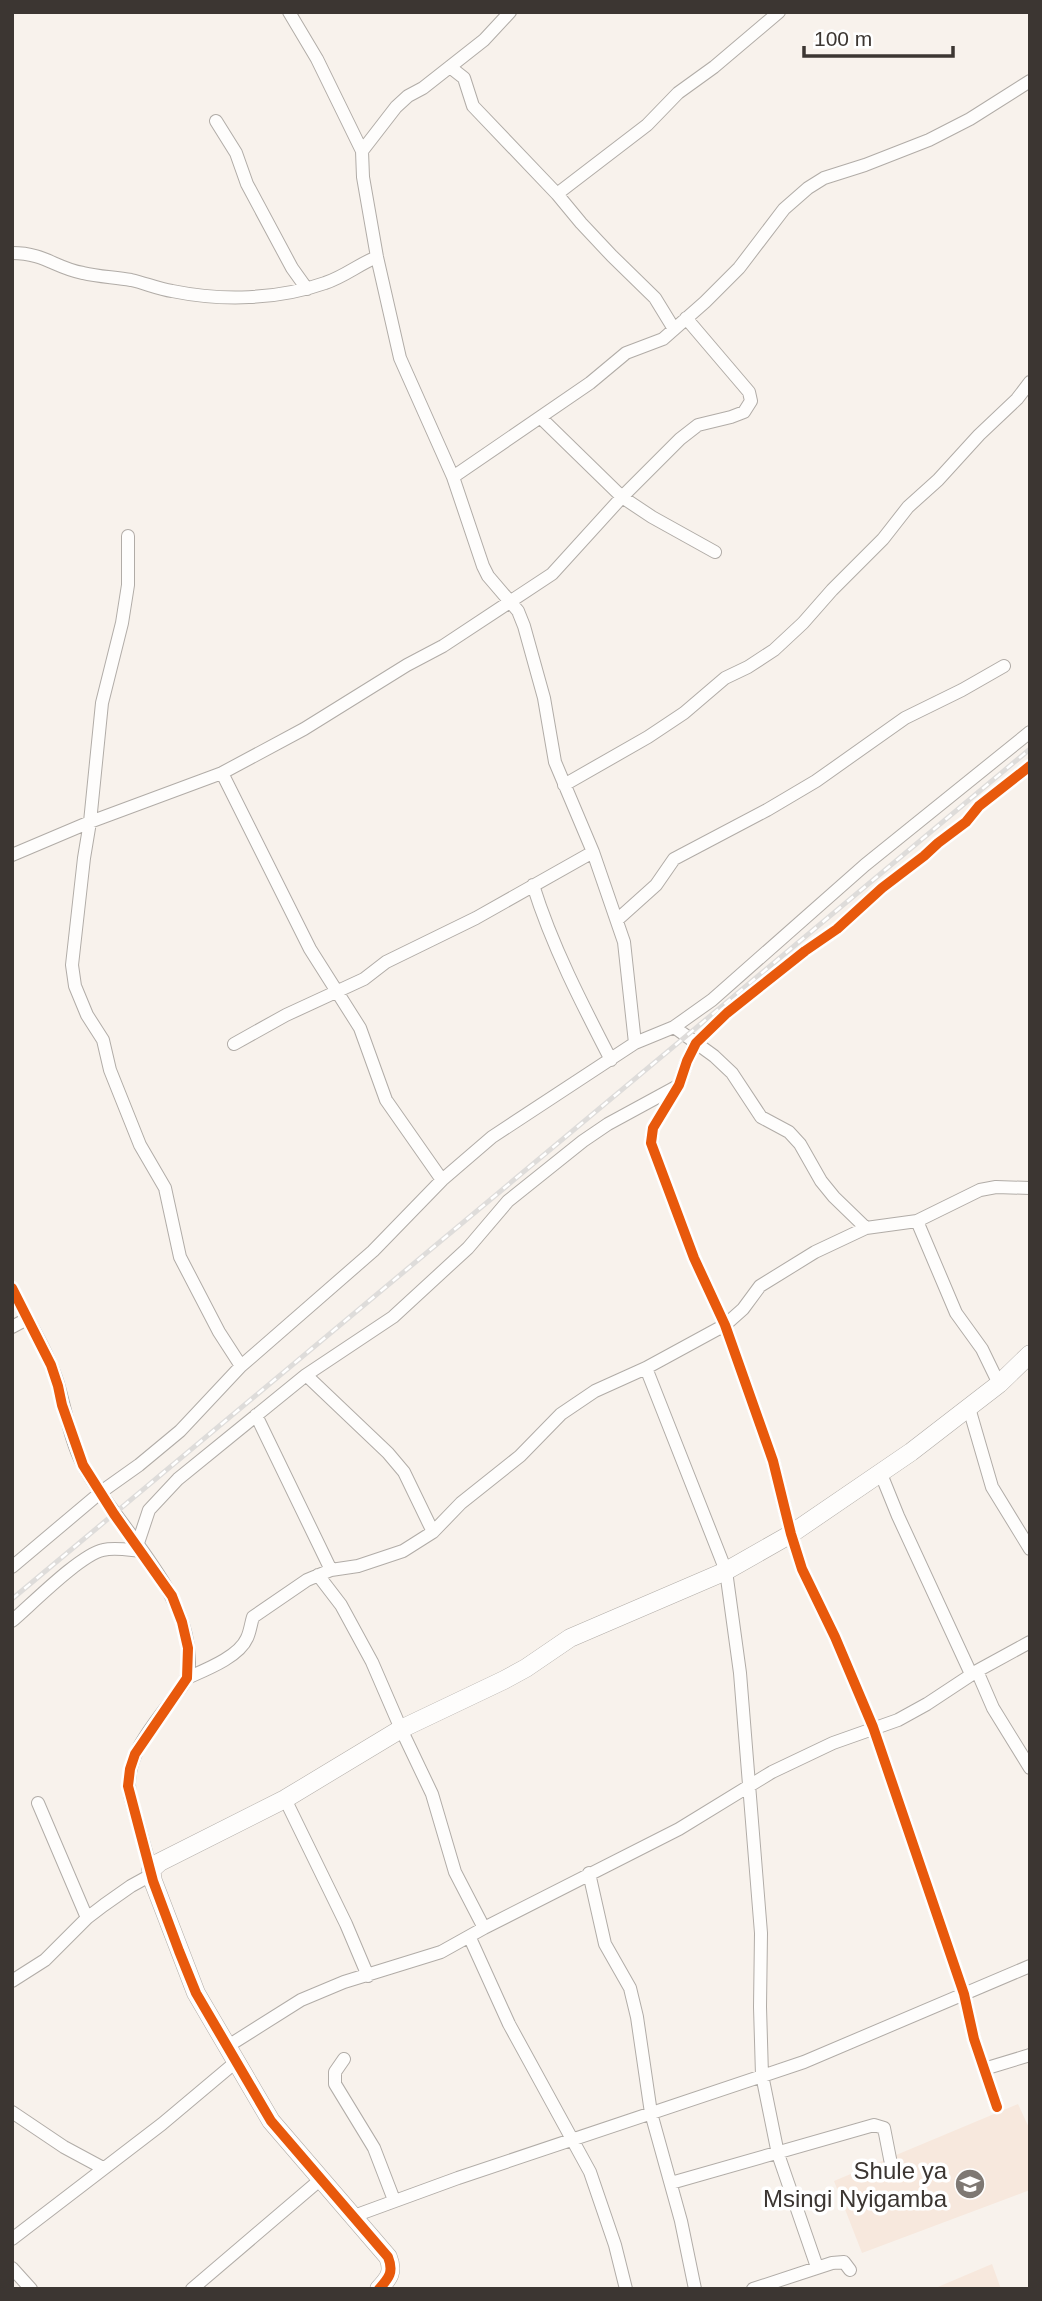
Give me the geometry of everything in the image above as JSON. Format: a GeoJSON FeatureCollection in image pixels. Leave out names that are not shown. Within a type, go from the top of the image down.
{"type":"FeatureCollection","features":[{"type":"Feature","properties":{"kind":"street"},"geometry":{"type":"LineString","coordinates":[[289,12],[317,59],[362,151],[363,177],[377,257],[400,358],[453,477],[483,566],[488,576],[518,611],[524,626],[544,698],[555,762],[593,852],[624,942],[635,1043]]}},
{"type":"Feature","properties":{"kind":"street"},"geometry":{"type":"LineString","coordinates":[[362,151],[396,107],[484,40],[510,12]]}},
{"type":"Feature","properties":{"kind":"street"},"geometry":{"type":"LineString","coordinates":[[557,194],[646,125],[678,93],[714,67],[779,12]]}},
{"type":"Feature","properties":{"kind":"street"},"geometry":{"type":"LineString","coordinates":[[450,67],[464,78],[473,106],[655,298],[674,329]]}},
{"type":"Feature","properties":{"kind":"street"},"geometry":{"type":"LineString","coordinates":[[453,477],[590,383],[626,353],[663,339],[738,268],[784,209],[808,188],[824,178],[929,140],[970,119],[1030,80]]}},
{"type":"Feature","properties":{"kind":"street"},"geometry":{"type":"LineString","coordinates":[[216,121],[236,153],[247,184],[292,268],[307,289]]}},
{"type":"Feature","properties":{"kind":"street"},"geometry":{"type":"LineString","coordinates":[[12,253],[34,254],[81,273],[128,280],[193,295],[250,297],[307,289],[344,275],[377,257]]}},
{"type":"Feature","properties":{"kind":"street"},"geometry":{"type":"LineString","coordinates":[[13,853],[222,773],[443,646],[552,574],[622,497],[680,439],[698,425],[744,411],[751,401],[749,392],[686,318]]}},
{"type":"Feature","properties":{"kind":"street"},"geometry":{"type":"LineString","coordinates":[[564,785],[648,737],[684,713],[725,678],[774,650],[883,539],[908,507],[1017,399],[1030,382]]}},
{"type":"Feature","properties":{"kind":"street"},"geometry":{"type":"LineString","coordinates":[[541,418],[622,497],[715,552]]}},
{"type":"Feature","properties":{"kind":"street"},"geometry":{"type":"LineString","coordinates":[[128,536],[128,585],[122,622],[102,703],[72,965],[75,986],[87,1015],[103,1040],[116,1087],[141,1145],[165,1188],[180,1256],[219,1332],[241,1366]]}},
{"type":"Feature","properties":{"kind":"street"},"geometry":{"type":"LineString","coordinates":[[617,920],[656,885],[674,859],[767,810],[816,780],[905,718],[1004,666]]}},
{"type":"Feature","properties":{"kind":"street"},"geometry":{"type":"LineString","coordinates":[[12,1567],[100,1492],[139,1465],[180,1431],[241,1366],[373,1251],[442,1180],[492,1137],[635,1043],[674,1027],[712,1000],[864,865],[1030,732]]}},
{"type":"Feature","properties":{"kind":"street"},"geometry":{"type":"LineString","coordinates":[[997,2107],[974,2039],[964,1994],[873,1727],[835,1637],[802,1569],[774,1461],[725,1325],[694,1258],[651,1143],[653,1128],[679,1085],[696,1043],[727,1013],[837,929],[882,888],[965,822],[979,806],[1030,766]]}},
{"type":"Feature","properties":{"kind":"street"},"geometry":{"type":"LineString","coordinates":[[222,773],[310,949],[360,1028],[386,1100],[442,1180]]}},
{"type":"Feature","properties":{"kind":"street"},"geometry":{"type":"LineString","coordinates":[[234,1044],[286,1015],[364,979],[386,962],[476,918],[593,852]]}},
{"type":"Feature","properties":{"kind":"street"},"geometry":{"type":"LineString","coordinates":[[533,885],[549,932],[611,1060]]}},
{"type":"Feature","properties":{"kind":"street"},"geometry":{"type":"LineString","coordinates":[[674,1027],[732,1073],[761,1116],[789,1132],[800,1144],[828,1189],[866,1228]]}},
{"type":"Feature","properties":{"kind":"street"},"geometry":{"type":"LineString","coordinates":[[139,1548],[149,1510],[178,1479],[306,1375],[393,1317],[468,1248],[508,1201],[583,1141],[679,1085]]}},
{"type":"Feature","properties":{"kind":"street"},"geometry":{"type":"LineString","coordinates":[[379,2289],[390,2275],[391,2264],[382,2249],[271,2121],[196,1993],[151,1872],[128,1786],[135,1754],[148,1732],[187,1678],[218,1664],[242,1646],[253,1616],[258,1612],[307,1580],[331,1570],[358,1566],[390,1556],[433,1532],[461,1503],[520,1456],[561,1413],[595,1391],[646,1368],[725,1325],[760,1286],[815,1252],[866,1228],[917,1221],[980,1190],[996,1187],[1030,1188]]}},
{"type":"Feature","properties":{"kind":"street"},"geometry":{"type":"LineString","coordinates":[[917,1221],[956,1314],[982,1349],[999,1384]]}},
{"type":"Feature","properties":{"kind":"street"},"geometry":{"type":"LineString","coordinates":[[12,1288],[51,1365],[79,1457],[172,1596],[188,1648],[187,1678]]}},
{"type":"Feature","properties":{"kind":"street"},"geometry":{"type":"LineString","coordinates":[[12,1327],[27,1319]]}},
{"type":"Feature","properties":{"kind":"street"},"geometry":{"type":"LineString","coordinates":[[12,1981],[45,1961],[87,1918],[168,1858],[285,1799],[401,1729],[526,1668],[570,1638],[726,1571],[791,1534],[881,1474],[969,1408],[1030,1354]]}},
{"type":"Feature","properties":{"kind":"street"},"geometry":{"type":"LineString","coordinates":[[646,1368],[726,1571],[740,1674],[761,1933],[762,2076],[778,2154],[817,2267]]}},
{"type":"Feature","properties":{"kind":"street"},"geometry":{"type":"LineString","coordinates":[[306,1375],[396,1462],[404,1472],[433,1532]]}},
{"type":"Feature","properties":{"kind":"street"},"geometry":{"type":"LineString","coordinates":[[969,1408],[992,1487],[1030,1549]]}},
{"type":"Feature","properties":{"kind":"street"},"geometry":{"type":"LineString","coordinates":[[256,1415],[331,1570]]}},
{"type":"Feature","properties":{"kind":"street"},"geometry":{"type":"LineString","coordinates":[[881,1474],[898,1516],[974,1672],[1030,1768]]}},
{"type":"Feature","properties":{"kind":"street"},"geometry":{"type":"LineString","coordinates":[[12,1621],[70,1570],[94,1553],[113,1548],[139,1548]]}},
{"type":"Feature","properties":{"kind":"street"},"geometry":{"type":"LineString","coordinates":[[318,1575],[357,1631],[432,1794],[455,1871],[484,1928]]}},
{"type":"Feature","properties":{"kind":"street"},"geometry":{"type":"LineString","coordinates":[[12,2239],[162,2124],[233,2053],[301,2000],[344,1982],[441,1952],[470,1938],[589,1873],[679,1829],[772,1772],[833,1743],[898,1720],[974,1672],[1030,1642]]}},
{"type":"Feature","properties":{"kind":"street"},"geometry":{"type":"LineString","coordinates":[[285,1799],[346,1924],[368,1976]]}},
{"type":"Feature","properties":{"kind":"street"},"geometry":{"type":"LineString","coordinates":[[38,1803],[87,1918]]}},
{"type":"Feature","properties":{"kind":"street"},"geometry":{"type":"LineString","coordinates":[[589,1873],[605,1944],[630,1988],[651,2113],[689,2254],[695,2289]]}},
{"type":"Feature","properties":{"kind":"street"},"geometry":{"type":"LineString","coordinates":[[470,1938],[509,2024],[573,2139],[598,2193],[626,2289]]}},
{"type":"Feature","properties":{"kind":"street"},"geometry":{"type":"LineString","coordinates":[[354,2216],[394,2200],[804,2062],[1030,1966]]}},
{"type":"Feature","properties":{"kind":"street"},"geometry":{"type":"LineString","coordinates":[[984,2069],[1030,2055]]}},
{"type":"Feature","properties":{"kind":"street"},"geometry":{"type":"LineString","coordinates":[[344,2059],[335,2072],[335,2084],[374,2148],[394,2200]]}},
{"type":"Feature","properties":{"kind":"street"},"geometry":{"type":"LineString","coordinates":[[12,2112],[64,2147],[103,2168]]}},
{"type":"Feature","properties":{"kind":"street"},"geometry":{"type":"LineString","coordinates":[[671,2183],[778,2154],[863,2126],[881,2125],[884,2128],[893,2174]]}},
{"type":"Feature","properties":{"kind":"street"},"geometry":{"type":"LineString","coordinates":[[192,2289],[321,2179]]}},
{"type":"Feature","properties":{"kind":"street"},"geometry":{"type":"LineString","coordinates":[[753,2289],[776,2285],[817,2267],[844,2262],[850,2270]]}},
{"type":"Feature","properties":{"kind":"street"},"geometry":{"type":"LineString","coordinates":[[12,2269],[31,2289]]}},
{"type":"Feature","properties":{"kind":"shaded area"},"geometry":{"type":"Polygon","coordinates":[[[1018,2104],[1030,2130],[1030,2190],[862,2253],[834,2181],[1018,2104]]]}},
{"type":"Feature","properties":{"kind":"shaded area"},"geometry":{"type":"Polygon","coordinates":[[[992,2264],[1001,2289],[933,2289],[992,2264]]]}},
{"type":"Feature","properties":{"kind":"railway"},"geometry":{"type":"LineString","coordinates":[[12,1599],[1030,749]]}},
{"type":"Feature","properties":{"kind":"cycle path"},"geometry":{"type":"LineString","coordinates":[[997,2107],[974,2039],[964,1994],[873,1727],[835,1637],[802,1569],[773,1461],[725,1325],[694,1258],[651,1143],[653,1128],[679,1085],[696,1043],[727,1013],[837,929],[882,888],[966,822],[979,806],[1030,766]]}},
{"type":"Feature","properties":{"kind":"cycle path"},"geometry":{"type":"LineString","coordinates":[[12,1288],[51,1365],[83,1465],[172,1596],[182,1622],[188,1648],[187,1678],[135,1754],[128,1786],[153,1881],[196,1993],[271,2121],[388,2257],[390,2274],[379,2289]]}},
{"type":"Feature","properties":{"kind":"place","name":"Shule ya Msingi Nyigamba"},"geometry":{"type":"Point","coordinates":[970,2184]}}]}
